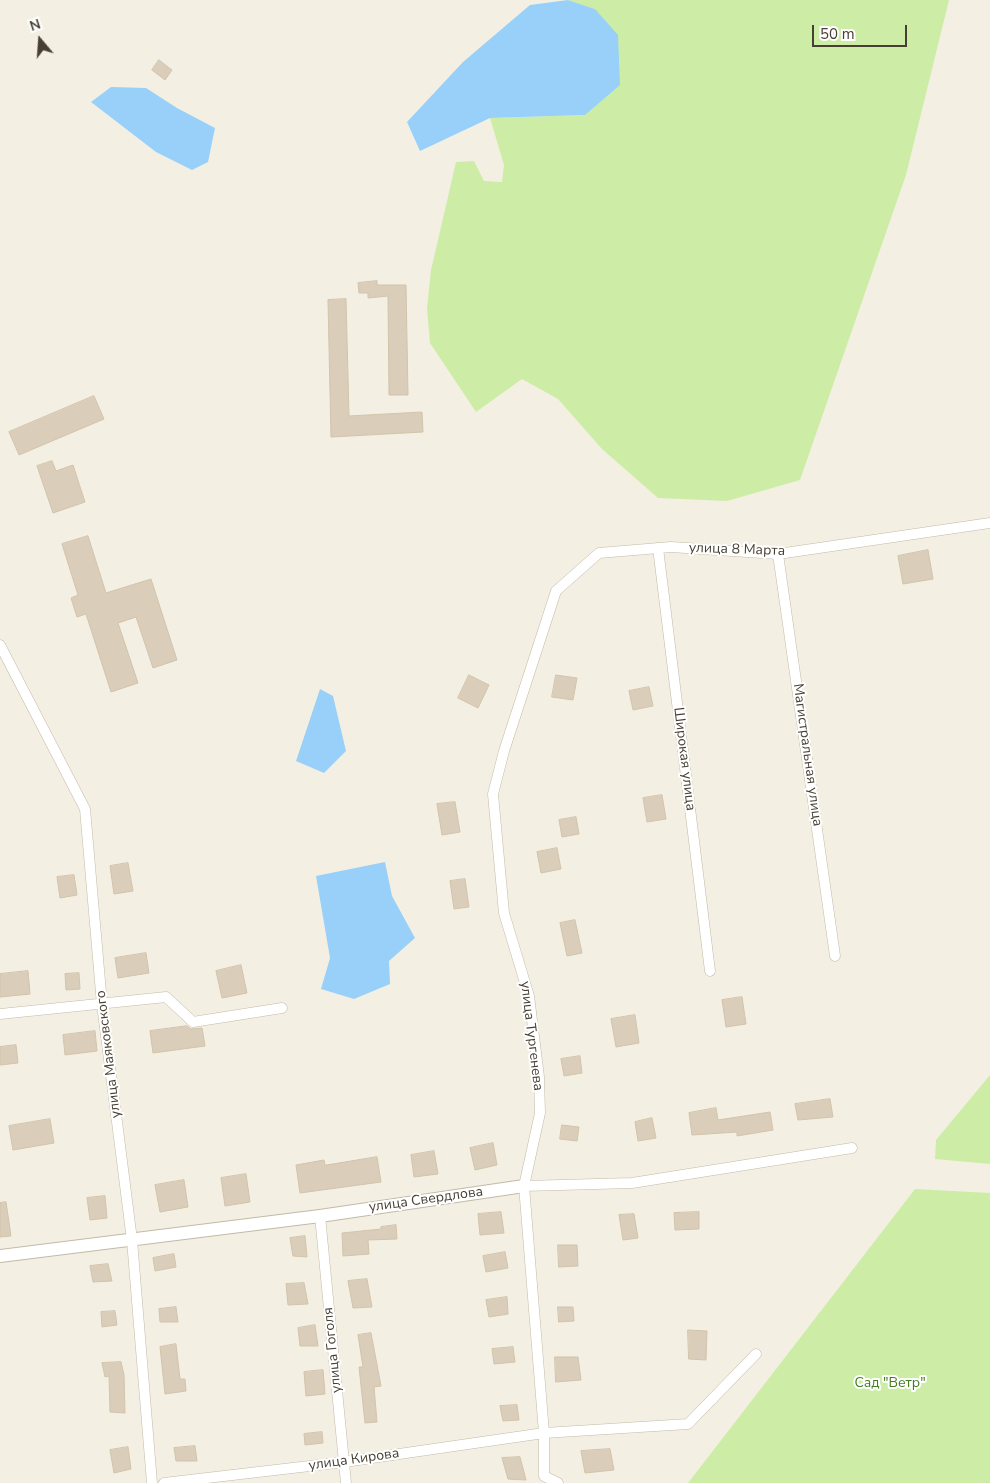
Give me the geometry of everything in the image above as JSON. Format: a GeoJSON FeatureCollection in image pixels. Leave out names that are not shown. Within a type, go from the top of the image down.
{"type":"FeatureCollection","features":[{"type":"Feature","properties":{"kind":"street","name":"улица 8 Марта"},"geometry":{"type":"LineString","coordinates":[[556,591],[599,553],[671,547],[778,554],[990,523]]}},
{"type":"Feature","properties":{"kind":"street","name":"Широкая улица"},"geometry":{"type":"LineString","coordinates":[[658,548],[710,971]]}},
{"type":"Feature","properties":{"kind":"street","name":"Магистральная улица"},"geometry":{"type":"LineString","coordinates":[[778,554],[835,956]]}},
{"type":"Feature","properties":{"kind":"street","name":"улица Тургенева"},"geometry":{"type":"LineString","coordinates":[[556,591],[504,751],[493,794],[504,913],[529,996],[539,1077],[540,1113],[524,1186],[544,1433],[544,1479],[558,1483]]}},
{"type":"Feature","properties":{"kind":"street","name":"улица Маяковского"},"geometry":{"type":"LineString","coordinates":[[0,645],[85,809],[102,1004],[132,1240],[152,1483]]}},
{"type":"Feature","properties":{"kind":"street"},"geometry":{"type":"LineString","coordinates":[[0,1014],[166,997],[193,1022],[282,1008]]}},
{"type":"Feature","properties":{"kind":"street","name":"улица Свердлова"},"geometry":{"type":"LineString","coordinates":[[0,1256],[320,1216],[524,1186],[632,1183],[852,1148]]}},
{"type":"Feature","properties":{"kind":"street","name":"улица Гоголя"},"geometry":{"type":"LineString","coordinates":[[320,1216],[346,1483]]}},
{"type":"Feature","properties":{"kind":"street","name":"улица Кирова"},"geometry":{"type":"LineString","coordinates":[[164,1483],[344,1462],[544,1433],[688,1424],[756,1354]]}},
{"type":"Feature","properties":{"kind":"green space"},"geometry":{"type":"Polygon","coordinates":[[[568,0],[949,0],[906,175],[800,480],[727,501],[658,498],[602,449],[558,399],[522,379],[476,412],[430,343],[427,308],[431,270],[456,162],[474,161],[484,181],[502,182],[504,165],[490,118],[585,115],[595,9],[568,0]]]}},
{"type":"Feature","properties":{"kind":"green space"},"geometry":{"type":"Polygon","coordinates":[[[990,1075],[990,1164],[935,1159],[936,1140],[990,1075]]]}},
{"type":"Feature","properties":{"kind":"green space","name":"Сад \"Ветр\""},"geometry":{"type":"Polygon","coordinates":[[[915,1189],[990,1193],[990,1483],[688,1483],[915,1189]]]}},
{"type":"Feature","properties":{"kind":"water"},"geometry":{"type":"Polygon","coordinates":[[[568,0],[595,9],[618,35],[620,85],[585,115],[490,118],[420,151],[407,122],[463,62],[530,5],[568,0]]]}},
{"type":"Feature","properties":{"kind":"water"},"geometry":{"type":"Polygon","coordinates":[[[111,87],[146,88],[177,108],[215,128],[208,162],[192,170],[156,152],[91,102],[111,87]]]}},
{"type":"Feature","properties":{"kind":"water"},"geometry":{"type":"Polygon","coordinates":[[[320,689],[333,696],[346,751],[324,773],[296,761],[320,689]]]}},
{"type":"Feature","properties":{"kind":"water"},"geometry":{"type":"Polygon","coordinates":[[[385,862],[392,896],[415,938],[389,961],[390,984],[354,999],[321,989],[330,958],[316,876],[385,862]]]}},
{"type":"Feature","properties":{"kind":"building"},"geometry":{"type":"Polygon","coordinates":[[[159,60],[172,70],[165,80],[152,70],[159,60]]]}},
{"type":"Feature","properties":{"kind":"building"},"geometry":{"type":"Polygon","coordinates":[[[377,281],[377,285],[406,285],[408,395],[389,395],[388,296],[368,298],[368,293],[359,293],[358,283],[377,281]]]}},
{"type":"Feature","properties":{"kind":"building"},"geometry":{"type":"Polygon","coordinates":[[[346,299],[349,416],[422,412],[423,432],[331,437],[328,300],[346,299]]]}},
{"type":"Feature","properties":{"kind":"building"},"geometry":{"type":"Polygon","coordinates":[[[94,396],[104,419],[19,455],[9,432],[94,396]]]}},
{"type":"Feature","properties":{"kind":"building"},"geometry":{"type":"Polygon","coordinates":[[[52,461],[56,471],[73,465],[85,502],[53,513],[37,466],[52,461]]]}},
{"type":"Feature","properties":{"kind":"building"},"geometry":{"type":"Polygon","coordinates":[[[88,536],[106,593],[151,579],[177,660],[153,668],[136,617],[118,623],[138,683],[111,692],[86,614],[77,617],[71,598],[78,595],[62,544],[88,536]]]}},
{"type":"Feature","properties":{"kind":"building"},"geometry":{"type":"Polygon","coordinates":[[[928,550],[933,579],[903,584],[898,556],[928,550]]]}},
{"type":"Feature","properties":{"kind":"building"},"geometry":{"type":"Polygon","coordinates":[[[469,675],[489,685],[478,708],[458,698],[469,675]]]}},
{"type":"Feature","properties":{"kind":"building"},"geometry":{"type":"Polygon","coordinates":[[[556,675],[577,678],[573,700],[552,697],[556,675]]]}},
{"type":"Feature","properties":{"kind":"building"},"geometry":{"type":"Polygon","coordinates":[[[649,687],[653,706],[633,710],[629,691],[649,687]]]}},
{"type":"Feature","properties":{"kind":"building"},"geometry":{"type":"Polygon","coordinates":[[[662,795],[666,819],[647,822],[643,798],[662,795]]]}},
{"type":"Feature","properties":{"kind":"building"},"geometry":{"type":"Polygon","coordinates":[[[455,802],[460,832],[442,835],[437,804],[455,802]]]}},
{"type":"Feature","properties":{"kind":"building"},"geometry":{"type":"Polygon","coordinates":[[[576,817],[579,834],[562,837],[559,820],[576,817]]]}},
{"type":"Feature","properties":{"kind":"building"},"geometry":{"type":"Polygon","coordinates":[[[557,848],[561,869],[541,873],[537,852],[557,848]]]}},
{"type":"Feature","properties":{"kind":"building"},"geometry":{"type":"Polygon","coordinates":[[[128,863],[133,891],[114,894],[110,866],[128,863]]]}},
{"type":"Feature","properties":{"kind":"building"},"geometry":{"type":"Polygon","coordinates":[[[74,875],[77,895],[60,898],[57,877],[74,875]]]}},
{"type":"Feature","properties":{"kind":"building"},"geometry":{"type":"Polygon","coordinates":[[[465,879],[469,907],[454,909],[450,881],[465,879]]]}},
{"type":"Feature","properties":{"kind":"building"},"geometry":{"type":"Polygon","coordinates":[[[575,920],[582,953],[567,956],[560,923],[575,920]]]}},
{"type":"Feature","properties":{"kind":"building"},"geometry":{"type":"Polygon","coordinates":[[[146,953],[149,973],[118,978],[115,958],[146,953]]]}},
{"type":"Feature","properties":{"kind":"building"},"geometry":{"type":"Polygon","coordinates":[[[241,965],[247,993],[222,998],[216,971],[241,965]]]}},
{"type":"Feature","properties":{"kind":"building"},"geometry":{"type":"Polygon","coordinates":[[[28,971],[30,994],[0,997],[0,974],[28,971]]]}},
{"type":"Feature","properties":{"kind":"building"},"geometry":{"type":"Polygon","coordinates":[[[79,973],[80,989],[66,990],[65,974],[79,973]]]}},
{"type":"Feature","properties":{"kind":"building"},"geometry":{"type":"Polygon","coordinates":[[[742,997],[746,1024],[726,1027],[722,1000],[742,997]]]}},
{"type":"Feature","properties":{"kind":"building"},"geometry":{"type":"Polygon","coordinates":[[[635,1015],[639,1043],[616,1047],[611,1019],[635,1015]]]}},
{"type":"Feature","properties":{"kind":"building"},"geometry":{"type":"Polygon","coordinates":[[[187,1026],[191,1029],[202,1028],[205,1046],[153,1053],[150,1031],[187,1026]]]}},
{"type":"Feature","properties":{"kind":"building"},"geometry":{"type":"Polygon","coordinates":[[[95,1031],[97,1051],[65,1055],[63,1035],[95,1031]]]}},
{"type":"Feature","properties":{"kind":"building"},"geometry":{"type":"Polygon","coordinates":[[[16,1045],[18,1063],[0,1065],[0,1047],[16,1045]]]}},
{"type":"Feature","properties":{"kind":"building"},"geometry":{"type":"Polygon","coordinates":[[[580,1056],[582,1073],[564,1076],[561,1059],[580,1056]]]}},
{"type":"Feature","properties":{"kind":"building"},"geometry":{"type":"Polygon","coordinates":[[[830,1099],[833,1117],[798,1120],[795,1104],[830,1099]]]}},
{"type":"Feature","properties":{"kind":"building"},"geometry":{"type":"Polygon","coordinates":[[[716,1108],[718,1120],[770,1112],[773,1130],[737,1136],[737,1132],[692,1135],[689,1113],[716,1108]]]}},
{"type":"Feature","properties":{"kind":"building"},"geometry":{"type":"Polygon","coordinates":[[[652,1118],[656,1138],[638,1141],[635,1122],[652,1118]]]}},
{"type":"Feature","properties":{"kind":"building"},"geometry":{"type":"Polygon","coordinates":[[[50,1119],[54,1143],[13,1150],[9,1126],[50,1119]]]}},
{"type":"Feature","properties":{"kind":"building"},"geometry":{"type":"Polygon","coordinates":[[[562,1125],[579,1127],[577,1141],[560,1139],[562,1125]]]}},
{"type":"Feature","properties":{"kind":"building"},"geometry":{"type":"Polygon","coordinates":[[[493,1143],[497,1165],[475,1170],[470,1148],[493,1143]]]}},
{"type":"Feature","properties":{"kind":"building"},"geometry":{"type":"Polygon","coordinates":[[[434,1151],[438,1174],[414,1177],[411,1155],[434,1151]]]}},
{"type":"Feature","properties":{"kind":"building"},"geometry":{"type":"Polygon","coordinates":[[[377,1157],[381,1182],[300,1193],[296,1165],[324,1160],[325,1165],[377,1157]]]}},
{"type":"Feature","properties":{"kind":"building"},"geometry":{"type":"Polygon","coordinates":[[[246,1174],[250,1202],[225,1206],[221,1178],[246,1174]]]}},
{"type":"Feature","properties":{"kind":"building"},"geometry":{"type":"Polygon","coordinates":[[[184,1180],[188,1207],[160,1212],[155,1185],[184,1180]]]}},
{"type":"Feature","properties":{"kind":"building"},"geometry":{"type":"Polygon","coordinates":[[[105,1196],[107,1218],[90,1220],[87,1198],[105,1196]]]}},
{"type":"Feature","properties":{"kind":"building"},"geometry":{"type":"Polygon","coordinates":[[[6,1202],[11,1236],[0,1237],[0,1203],[6,1202]]]}},
{"type":"Feature","properties":{"kind":"building"},"geometry":{"type":"Polygon","coordinates":[[[501,1212],[504,1233],[480,1235],[478,1214],[501,1212]]]}},
{"type":"Feature","properties":{"kind":"building"},"geometry":{"type":"Polygon","coordinates":[[[699,1212],[699,1229],[675,1230],[674,1213],[699,1212]]]}},
{"type":"Feature","properties":{"kind":"building"},"geometry":{"type":"Polygon","coordinates":[[[634,1214],[638,1238],[623,1240],[619,1215],[634,1214]]]}},
{"type":"Feature","properties":{"kind":"building"},"geometry":{"type":"Polygon","coordinates":[[[396,1225],[397,1239],[368,1240],[369,1254],[343,1256],[342,1233],[381,1229],[381,1227],[396,1225]]]}},
{"type":"Feature","properties":{"kind":"building"},"geometry":{"type":"Polygon","coordinates":[[[305,1236],[307,1257],[293,1256],[290,1238],[305,1236]]]}},
{"type":"Feature","properties":{"kind":"building"},"geometry":{"type":"Polygon","coordinates":[[[558,1245],[577,1245],[578,1266],[559,1267],[558,1245]]]}},
{"type":"Feature","properties":{"kind":"building"},"geometry":{"type":"Polygon","coordinates":[[[505,1252],[508,1268],[486,1272],[483,1256],[505,1252]]]}},
{"type":"Feature","properties":{"kind":"building"},"geometry":{"type":"Polygon","coordinates":[[[174,1254],[176,1267],[155,1271],[153,1258],[174,1254]]]}},
{"type":"Feature","properties":{"kind":"building"},"geometry":{"type":"Polygon","coordinates":[[[108,1264],[112,1281],[93,1282],[90,1266],[108,1264]]]}},
{"type":"Feature","properties":{"kind":"building"},"geometry":{"type":"Polygon","coordinates":[[[367,1279],[372,1307],[353,1308],[348,1281],[367,1279]]]}},
{"type":"Feature","properties":{"kind":"building"},"geometry":{"type":"Polygon","coordinates":[[[304,1283],[308,1304],[288,1305],[286,1284],[304,1283]]]}},
{"type":"Feature","properties":{"kind":"building"},"geometry":{"type":"Polygon","coordinates":[[[507,1297],[508,1314],[489,1317],[486,1300],[507,1297]]]}},
{"type":"Feature","properties":{"kind":"building"},"geometry":{"type":"Polygon","coordinates":[[[176,1307],[178,1322],[160,1322],[159,1309],[176,1307]]]}},
{"type":"Feature","properties":{"kind":"building"},"geometry":{"type":"Polygon","coordinates":[[[558,1307],[573,1307],[574,1321],[559,1322],[558,1307]]]}},
{"type":"Feature","properties":{"kind":"building"},"geometry":{"type":"Polygon","coordinates":[[[115,1311],[117,1325],[102,1327],[101,1312],[115,1311]]]}},
{"type":"Feature","properties":{"kind":"building"},"geometry":{"type":"Polygon","coordinates":[[[315,1325],[318,1346],[300,1346],[298,1328],[315,1325]]]}},
{"type":"Feature","properties":{"kind":"building"},"geometry":{"type":"Polygon","coordinates":[[[688,1330],[707,1331],[706,1360],[689,1359],[688,1330]]]}},
{"type":"Feature","properties":{"kind":"building"},"geometry":{"type":"Polygon","coordinates":[[[371,1333],[381,1386],[374,1387],[377,1422],[365,1423],[359,1367],[363,1367],[358,1335],[371,1333]]]}},
{"type":"Feature","properties":{"kind":"building"},"geometry":{"type":"Polygon","coordinates":[[[176,1344],[180,1379],[185,1379],[186,1391],[165,1394],[160,1347],[176,1344]]]}},
{"type":"Feature","properties":{"kind":"building"},"geometry":{"type":"Polygon","coordinates":[[[513,1347],[515,1362],[494,1364],[492,1349],[513,1347]]]}},
{"type":"Feature","properties":{"kind":"building"},"geometry":{"type":"Polygon","coordinates":[[[555,1357],[578,1357],[581,1380],[556,1382],[555,1357]]]}},
{"type":"Feature","properties":{"kind":"building"},"geometry":{"type":"Polygon","coordinates":[[[121,1362],[124,1375],[125,1413],[110,1412],[109,1376],[105,1377],[102,1363],[121,1362]]]}},
{"type":"Feature","properties":{"kind":"building"},"geometry":{"type":"Polygon","coordinates":[[[323,1370],[325,1394],[306,1396],[304,1372],[323,1370]]]}},
{"type":"Feature","properties":{"kind":"building"},"geometry":{"type":"Polygon","coordinates":[[[517,1405],[519,1420],[503,1421],[500,1406],[517,1405]]]}},
{"type":"Feature","properties":{"kind":"building"},"geometry":{"type":"Polygon","coordinates":[[[322,1432],[323,1443],[305,1445],[304,1434],[322,1432]]]}},
{"type":"Feature","properties":{"kind":"building"},"geometry":{"type":"Polygon","coordinates":[[[195,1446],[197,1461],[176,1461],[174,1448],[195,1446]]]}},
{"type":"Feature","properties":{"kind":"building"},"geometry":{"type":"Polygon","coordinates":[[[128,1447],[131,1469],[114,1473],[110,1450],[128,1447]]]}},
{"type":"Feature","properties":{"kind":"building"},"geometry":{"type":"Polygon","coordinates":[[[610,1449],[614,1470],[585,1473],[581,1451],[610,1449]]]}},
{"type":"Feature","properties":{"kind":"building"},"geometry":{"type":"Polygon","coordinates":[[[520,1457],[526,1480],[508,1479],[502,1458],[520,1457]]]}}]}
